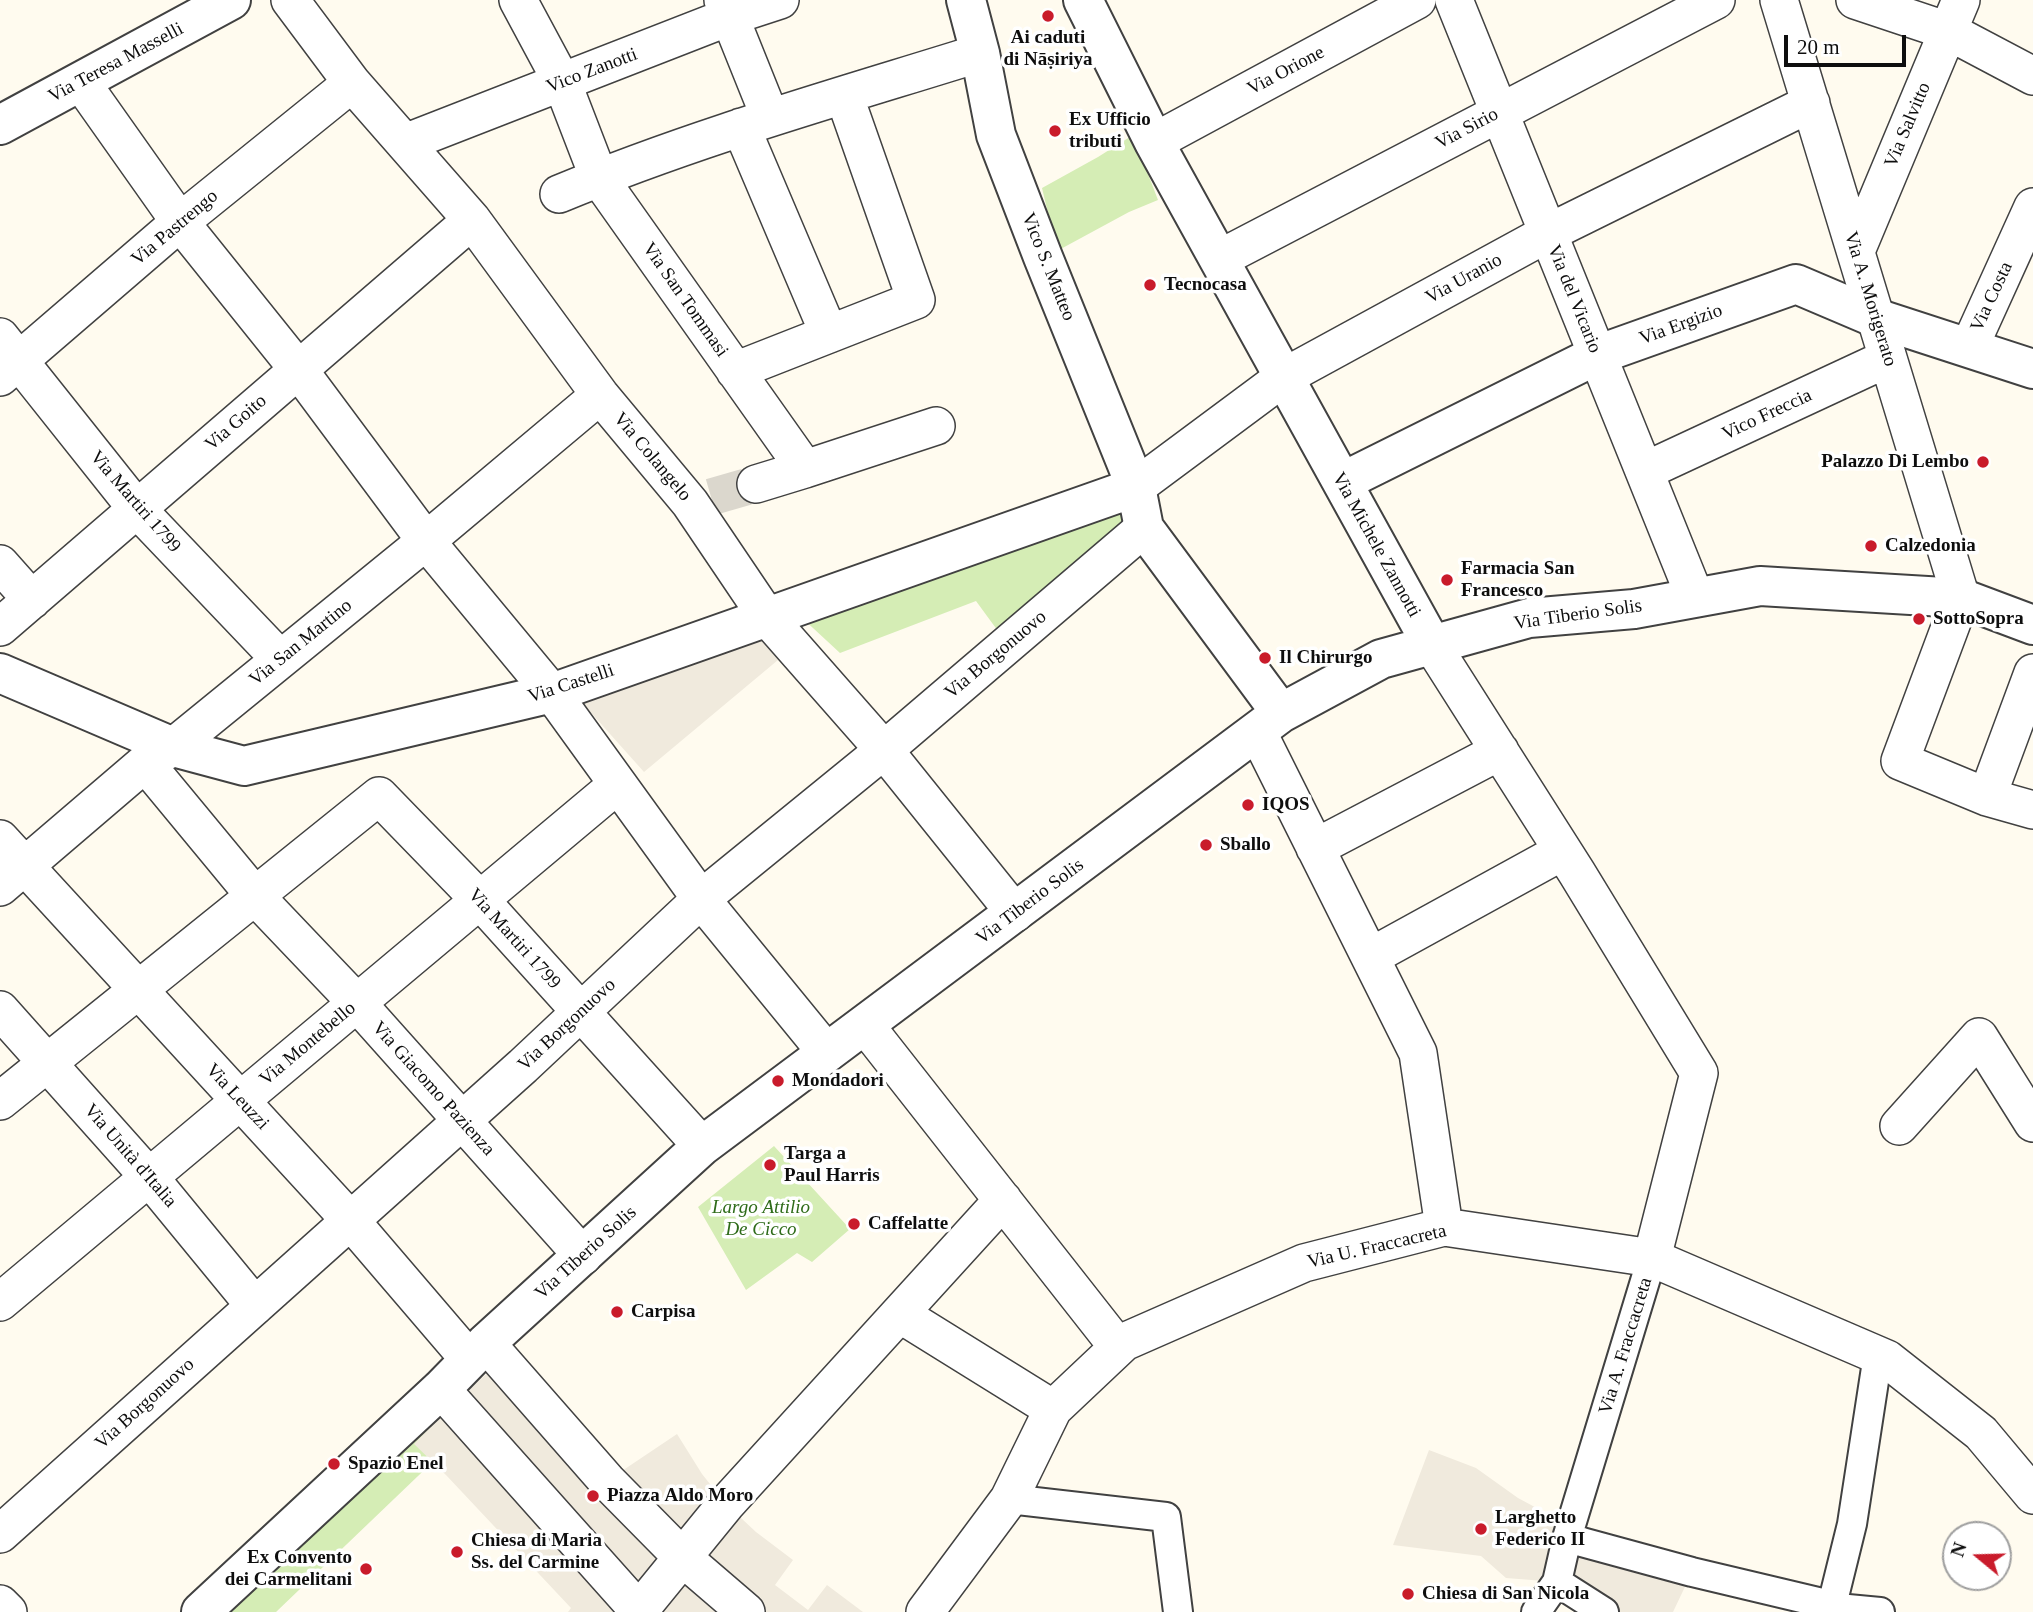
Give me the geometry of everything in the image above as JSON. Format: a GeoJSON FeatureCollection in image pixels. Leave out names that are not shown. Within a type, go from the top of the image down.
{"type":"FeatureCollection","features":[{"type":"Feature","properties":{"kind":"street","name":"Via Teresa Masselli"},"geometry":{"type":"LineString","coordinates":[[0,125],[231,0]]}},
{"type":"Feature","properties":{"kind":"street","name":"Via Colangelo"},"geometry":{"type":"LineString","coordinates":[[290,0],[352,83],[472,220],[600,395],[701,500],[767,617],[884,750],[1016,912]]}},
{"type":"Feature","properties":{"kind":"street","name":"Via San Tommasi"},"geometry":{"type":"LineString","coordinates":[[517,0],[562,82],[599,178],[805,469]]}},
{"type":"Feature","properties":{"kind":"street","name":"Vico Zanotti"},"geometry":{"type":"LineString","coordinates":[[405,143],[562,82],[727,8],[780,0]]}},
{"type":"Feature","properties":{"kind":"street","name":"Vico S. Matteo"},"geometry":{"type":"LineString","coordinates":[[966,0],[980,53],[996,135],[1136,486],[1144,528]]}},
{"type":"Feature","properties":{"kind":"street","name":"Via Michele Zannotti"},"geometry":{"type":"LineString","coordinates":[[1083,0],[1154,142],[1432,645],[1563,851],[1699,1073]]}},
{"type":"Feature","properties":{"kind":"street","name":"Via Orione"},"geometry":{"type":"LineString","coordinates":[[1154,142],[1417,0]]}},
{"type":"Feature","properties":{"kind":"street","name":"Via del Vicario"},"geometry":{"type":"LineString","coordinates":[[1454,0],[1695,597]]}},
{"type":"Feature","properties":{"kind":"street","name":"Via Sirio"},"geometry":{"type":"LineString","coordinates":[[1219,259],[1716,0]]}},
{"type":"Feature","properties":{"kind":"street","name":"Via A. Morigerato"},"geometry":{"type":"LineString","coordinates":[[1779,0],[1961,598]]}},
{"type":"Feature","properties":{"kind":"street"},"geometry":{"type":"LineString","coordinates":[[1855,0],[1954,16],[2033,76]]}},
{"type":"Feature","properties":{"kind":"street"},"geometry":{"type":"LineString","coordinates":[[727,8],[755,122],[829,334]]}},
{"type":"Feature","properties":{"kind":"street","name":"Via Salvitto"},"geometry":{"type":"LineString","coordinates":[[1856,251],[1954,16]]}},
{"type":"Feature","properties":{"kind":"street"},"geometry":{"type":"LineString","coordinates":[[559,194],[755,122],[980,53]]}},
{"type":"Feature","properties":{"kind":"street"},"geometry":{"type":"LineString","coordinates":[[81,82],[180,222],[298,369],[426,541],[552,693],[701,899],[827,1053]]}},
{"type":"Feature","properties":{"kind":"street","name":"Via Pastrengo"},"geometry":{"type":"LineString","coordinates":[[6,359],[352,83]]}},
{"type":"Feature","properties":{"kind":"street"},"geometry":{"type":"LineString","coordinates":[[735,371],[916,300],[844,95]]}},
{"type":"Feature","properties":{"kind":"street","name":"Via Uranio"},"geometry":{"type":"LineString","coordinates":[[1136,486],[1284,377],[1548,233],[1811,103]]}},
{"type":"Feature","properties":{"kind":"street","name":"Via Costa"},"geometry":{"type":"LineString","coordinates":[[1969,348],[2033,207]]}},
{"type":"Feature","properties":{"kind":"street","name":"Via Goito"},"geometry":{"type":"LineString","coordinates":[[0,627],[472,220]]}},
{"type":"Feature","properties":{"kind":"street","name":"Via Ergizio"},"geometry":{"type":"LineString","coordinates":[[1342,482],[1597,355],[1796,284],[1876,318],[2033,369]]}},
{"type":"Feature","properties":{"kind":"street","name":"Vico Freccia"},"geometry":{"type":"LineString","coordinates":[[1645,471],[1888,358]]}},
{"type":"Feature","properties":{"kind":"street","name":"Via Martiri 1799"},"geometry":{"type":"LineString","coordinates":[[6,359],[137,509],[280,659]]}},
{"type":"Feature","properties":{"kind":"street","name":"Via San Martino"},"geometry":{"type":"LineString","coordinates":[[13,877],[159,755],[426,541],[600,395]]}},
{"type":"Feature","properties":{"kind":"street"},"geometry":{"type":"LineString","coordinates":[[756,484],[936,426]]}},
{"type":"Feature","properties":{"kind":"street","name":"Via Castelli"},"geometry":{"type":"LineString","coordinates":[[0,673],[159,755],[244,766],[552,693],[1136,486]]}},
{"type":"Feature","properties":{"kind":"street"},"geometry":{"type":"LineString","coordinates":[[1144,528],[1269,722],[1315,848],[1418,1053],[1444,1227]]}},
{"type":"Feature","properties":{"kind":"street","name":"Via Borgonuovo"},"geometry":{"type":"LineString","coordinates":[[0,1534],[461,1121],[701,899],[884,750],[1144,528]]}},
{"type":"Feature","properties":{"kind":"street"},"geometry":{"type":"LineString","coordinates":[[0,564],[32,600]]}},
{"type":"Feature","properties":{"kind":"street","name":"Via Tiberio Solis"},"geometry":{"type":"LineString","coordinates":[[201,1612],[441,1389],[478,1351],[702,1146],[1269,722],[1381,659],[1529,618],[1634,609],[1760,586],[1961,598],[2033,625]]}},
{"type":"Feature","properties":{"kind":"street"},"geometry":{"type":"LineString","coordinates":[[1961,598],[1900,761],[1987,797],[2033,810]]}},
{"type":"Feature","properties":{"kind":"street"},"geometry":{"type":"LineString","coordinates":[[1987,797],[2033,673]]}},
{"type":"Feature","properties":{"kind":"street"},"geometry":{"type":"LineString","coordinates":[[1315,848],[1500,751]]}},
{"type":"Feature","properties":{"kind":"street","name":"Via Giacomo Pazienza"},"geometry":{"type":"LineString","coordinates":[[159,755],[255,896],[357,1003],[583,1256]]}},
{"type":"Feature","properties":{"kind":"street","name":"Via Montebello"},"geometry":{"type":"LineString","coordinates":[[0,1302],[617,785]]}},
{"type":"Feature","properties":{"kind":"street","name":"Via Martiri 1799"},"geometry":{"type":"LineString","coordinates":[[255,896],[379,796],[480,900],[702,1146]]}},
{"type":"Feature","properties":{"kind":"street","name":"Via Leuzzi"},"geometry":{"type":"LineString","coordinates":[[0,839],[13,877],[138,990],[350,1220],[478,1351]]}},
{"type":"Feature","properties":{"kind":"street"},"geometry":{"type":"LineString","coordinates":[[1370,957],[1563,851]]}},
{"type":"Feature","properties":{"kind":"street"},"geometry":{"type":"LineString","coordinates":[[0,1101],[255,896]]}},
{"type":"Feature","properties":{"kind":"street","name":"Via Unità d'Italia"},"geometry":{"type":"LineString","coordinates":[[0,1010],[149,1177],[255,1306]]}},
{"type":"Feature","properties":{"kind":"street"},"geometry":{"type":"LineString","coordinates":[[865,1025],[1118,1347]]}},
{"type":"Feature","properties":{"kind":"street"},"geometry":{"type":"LineString","coordinates":[[1899,1126],[1979,1037],[2033,1123]]}},
{"type":"Feature","properties":{"kind":"street","name":"Via A. Fraccacreta"},"geometry":{"type":"LineString","coordinates":[[1536,1612],[1557,1582],[1567,1538],[1652,1258],[1699,1073]]}},
{"type":"Feature","properties":{"kind":"street"},"geometry":{"type":"LineString","coordinates":[[441,1389],[639,1612],[726,1504],[1003,1200]]}},
{"type":"Feature","properties":{"kind":"street","name":"Via U. Fraccacreta"},"geometry":{"type":"LineString","coordinates":[[925,1612],[1009,1499],[1053,1409],[1124,1342],[1304,1264],[1444,1227],[1652,1258],[1887,1359],[1981,1433],[2033,1495]]}},
{"type":"Feature","properties":{"kind":"street"},"geometry":{"type":"LineString","coordinates":[[900,1314],[1053,1409]]}},
{"type":"Feature","properties":{"kind":"street"},"geometry":{"type":"LineString","coordinates":[[478,1351],[682,1557],[746,1612]]}},
{"type":"Feature","properties":{"kind":"street"},"geometry":{"type":"LineString","coordinates":[[1832,1605],[1852,1524],[1878,1355]]}},
{"type":"Feature","properties":{"kind":"street"},"geometry":{"type":"LineString","coordinates":[[1009,1499],[1166,1517],[1178,1612]]}},
{"type":"Feature","properties":{"kind":"street"},"geometry":{"type":"LineString","coordinates":[[1567,1538],[1692,1572],[1848,1609],[1880,1612]]}},
{"type":"Feature","properties":{"kind":"street"},"geometry":{"type":"LineString","coordinates":[[1557,1582],[1604,1612]]}},
{"type":"Feature","properties":{"kind":"street"},"geometry":{"type":"LineString","coordinates":[[0,1604],[8,1612]]}},
{"type":"Feature","properties":{"kind":"green space"},"geometry":{"type":"Polygon","coordinates":[[[1133,135],[1158,200],[1129,212],[1057,251],[1042,188],[1133,135]]]}},
{"type":"Feature","properties":{"kind":"green space"},"geometry":{"type":"Polygon","coordinates":[[[1132,496],[1144,528],[1006,642],[976,601],[840,653],[800,616],[1132,496]]]}},
{"type":"Feature","properties":{"kind":"green space","name":"Largo Attilio De Cicco"},"geometry":{"type":"Polygon","coordinates":[[[774,1146],[850,1229],[812,1262],[797,1253],[746,1290],[698,1207],[774,1146]]]}},
{"type":"Feature","properties":{"kind":"green space"},"geometry":{"type":"Polygon","coordinates":[[[440,1404],[465,1431],[276,1612],[218,1612],[440,1404]]]}},
{"type":"Feature","properties":{"kind":"shaded area"},"geometry":{"type":"Polygon","coordinates":[[[759,637],[778,660],[644,772],[577,697],[759,637]]]}},
{"type":"Feature","properties":{"kind":"shaded area","name":"Piazza Aldo Moro"},"geometry":{"type":"Polygon","coordinates":[[[492,1369],[607,1481],[677,1434],[702,1474],[726,1504],[756,1532],[793,1560],[775,1585],[808,1610],[827,1585],[863,1612],[568,1612],[571,1608],[414,1444],[492,1369]]]}},
{"type":"Feature","properties":{"kind":"shaded area","name":"Larghetto Federico II"},"geometry":{"type":"Polygon","coordinates":[[[1429,1450],[1476,1468],[1518,1498],[1559,1520],[1692,1572],[1673,1612],[1604,1612],[1557,1582],[1506,1578],[1481,1556],[1393,1545],[1429,1450]]]}},
{"type":"Feature","properties":{"kind":"tunnel"},"geometry":{"type":"LineString","coordinates":[[711,497],[756,484]]}},
{"type":"Feature","properties":{"kind":"place","name":"Ai caduti di Nāṣiriya"},"geometry":{"type":"Point","coordinates":[1048,16]}},
{"type":"Feature","properties":{"kind":"place","name":"Ex Ufficio tributi"},"geometry":{"type":"Point","coordinates":[1055,131]}},
{"type":"Feature","properties":{"kind":"place","name":"Tecnocasa"},"geometry":{"type":"Point","coordinates":[1150,285]}},
{"type":"Feature","properties":{"kind":"place","name":"Palazzo Di Lembo"},"geometry":{"type":"Point","coordinates":[1983,462]}},
{"type":"Feature","properties":{"kind":"place","name":"Calzedonia"},"geometry":{"type":"Point","coordinates":[1871,546]}},
{"type":"Feature","properties":{"kind":"place","name":"Farmacia San Francesco"},"geometry":{"type":"Point","coordinates":[1447,580]}},
{"type":"Feature","properties":{"kind":"place","name":"SottoSopra"},"geometry":{"type":"Point","coordinates":[1919,619]}},
{"type":"Feature","properties":{"kind":"place","name":"Il Chirurgo"},"geometry":{"type":"Point","coordinates":[1265,658]}},
{"type":"Feature","properties":{"kind":"place","name":"IQOS"},"geometry":{"type":"Point","coordinates":[1248,805]}},
{"type":"Feature","properties":{"kind":"place","name":"Sballo"},"geometry":{"type":"Point","coordinates":[1206,845]}},
{"type":"Feature","properties":{"kind":"place","name":"Mondadori"},"geometry":{"type":"Point","coordinates":[778,1081]}},
{"type":"Feature","properties":{"kind":"place","name":"Targa a Paul Harris"},"geometry":{"type":"Point","coordinates":[770,1165]}},
{"type":"Feature","properties":{"kind":"place","name":"Caffelatte"},"geometry":{"type":"Point","coordinates":[854,1224]}},
{"type":"Feature","properties":{"kind":"place","name":"Carpisa"},"geometry":{"type":"Point","coordinates":[617,1312]}},
{"type":"Feature","properties":{"kind":"place","name":"Spazio Enel"},"geometry":{"type":"Point","coordinates":[334,1464]}},
{"type":"Feature","properties":{"kind":"place","name":"Piazza Aldo Moro"},"geometry":{"type":"Point","coordinates":[593,1496]}},
{"type":"Feature","properties":{"kind":"place","name":"Larghetto Federico II"},"geometry":{"type":"Point","coordinates":[1481,1529]}},
{"type":"Feature","properties":{"kind":"place","name":"Chiesa di Maria Ss. del Carmine"},"geometry":{"type":"Point","coordinates":[457,1552]}},
{"type":"Feature","properties":{"kind":"place","name":"Ex Convento dei Carmelitani"},"geometry":{"type":"Point","coordinates":[366,1569]}},
{"type":"Feature","properties":{"kind":"place","name":"Chiesa di San Nicola"},"geometry":{"type":"Point","coordinates":[1408,1594]}}]}
